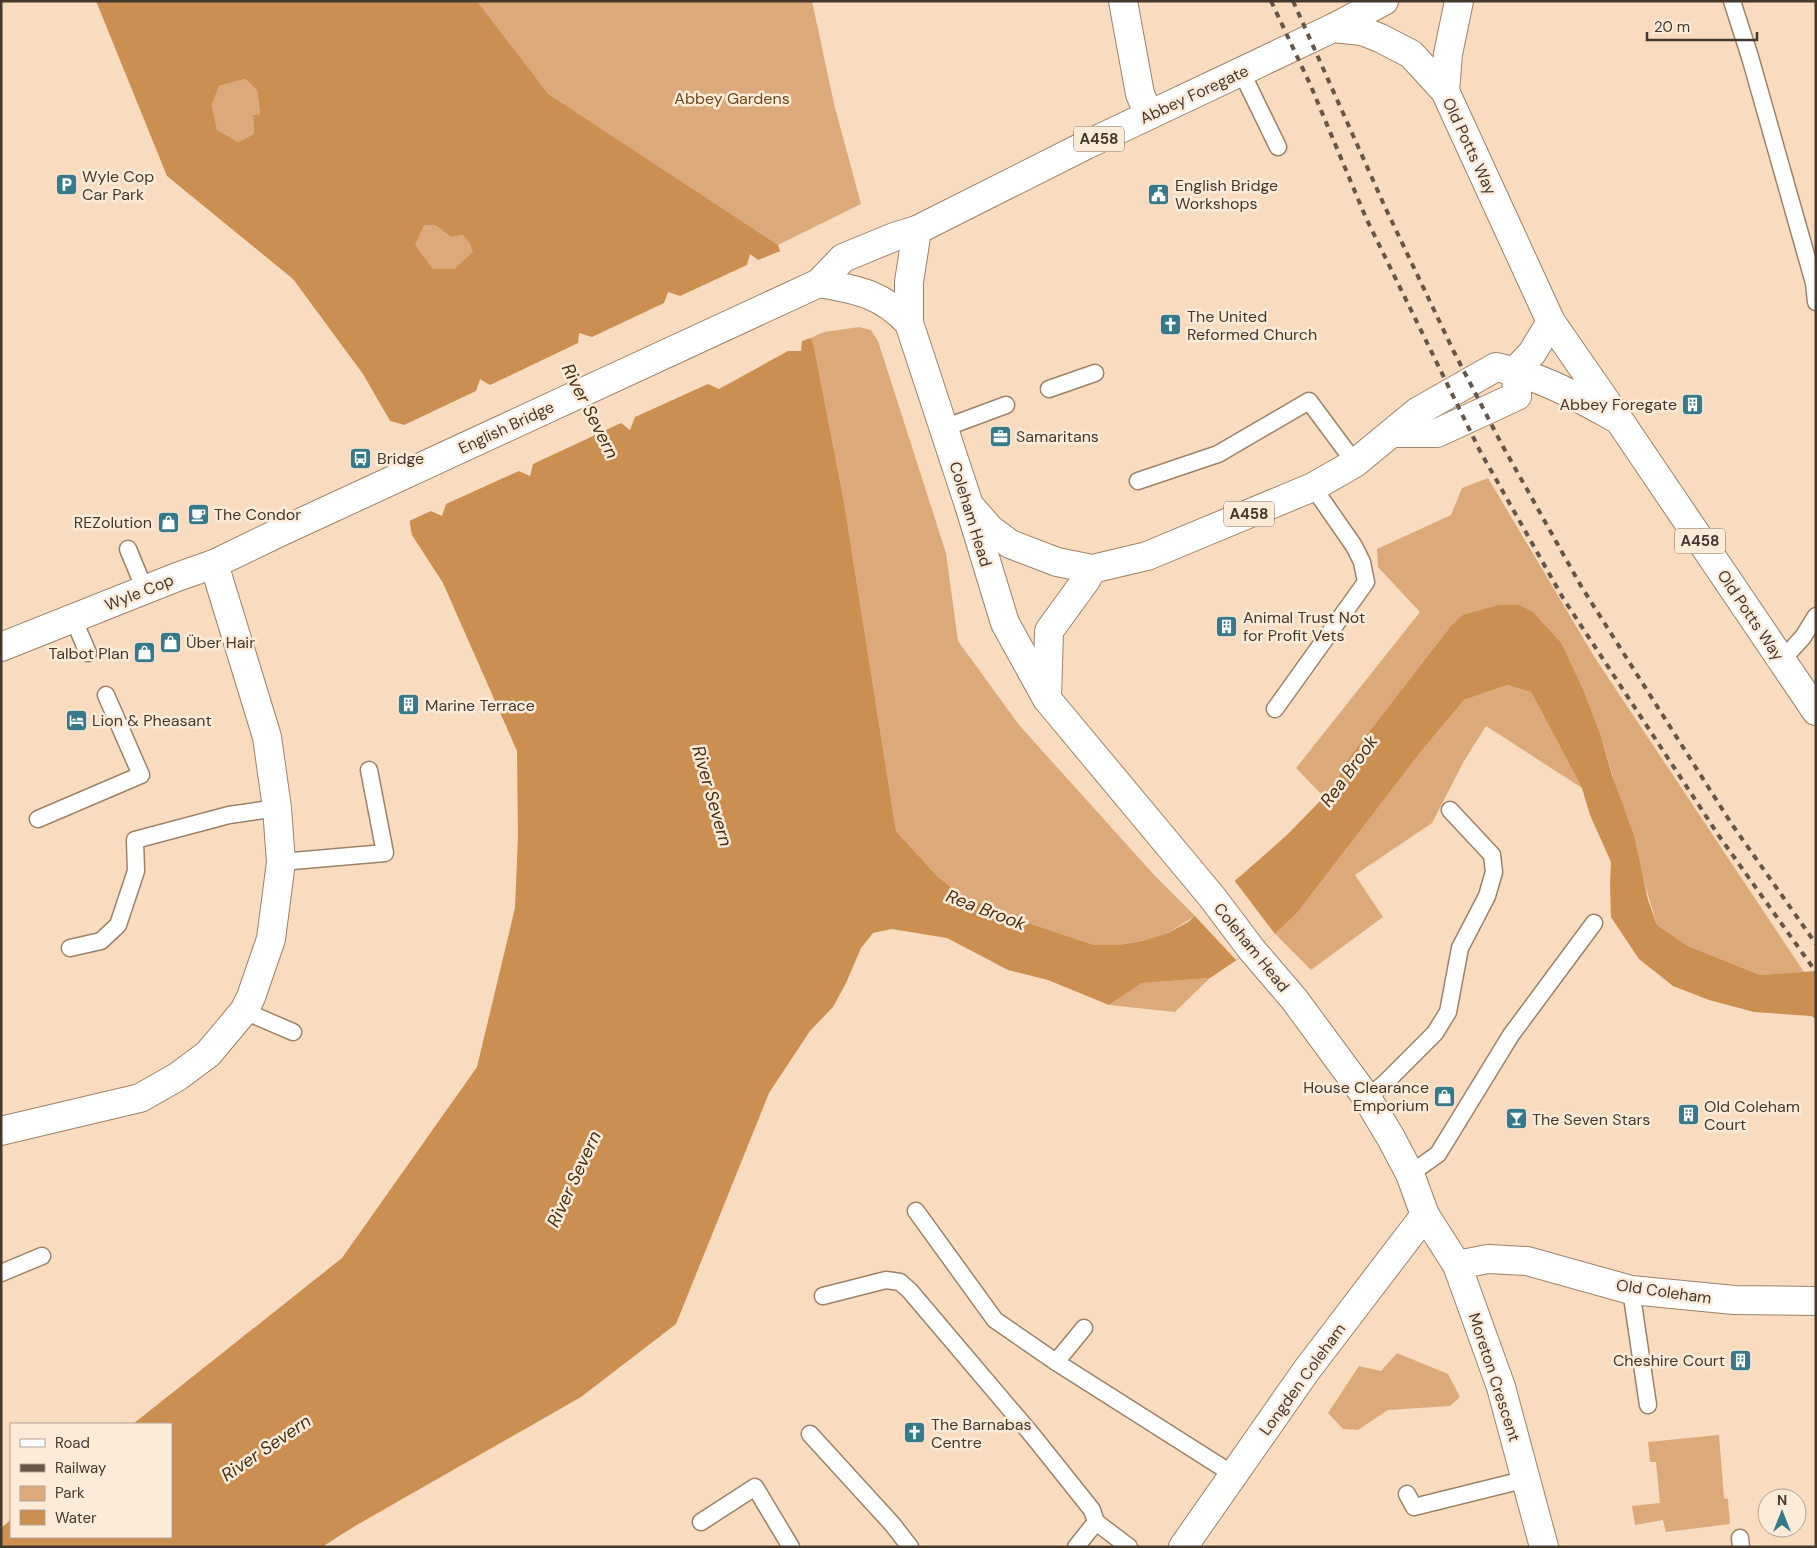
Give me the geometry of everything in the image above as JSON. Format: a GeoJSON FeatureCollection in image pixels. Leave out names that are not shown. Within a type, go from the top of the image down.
{"type":"FeatureCollection","features":[{"type":"Feature","properties":{"kind":"street"},"geometry":{"type":"LineString","coordinates":[[1123,1],[1140,94],[1149,115]]}},
{"type":"Feature","properties":{"kind":"street","name":"Abbey Foregate"},"geometry":{"type":"LineString","coordinates":[[816,284],[843,258],[894,237],[917,230],[1149,115],[1333,28],[1384,1]]}},
{"type":"Feature","properties":{"kind":"street"},"geometry":{"type":"LineString","coordinates":[[1445,91],[1448,54],[1459,1]]}},
{"type":"Feature","properties":{"kind":"street","name":"Old Potts Way"},"geometry":{"type":"LineString","coordinates":[[1333,28],[1371,34],[1412,54],[1445,91],[1551,322],[1816,711]]}},
{"type":"Feature","properties":{"kind":"street","name":"Coleham Head"},"geometry":{"type":"LineString","coordinates":[[917,230],[909,282],[909,323],[969,505],[1004,623],[1048,699],[1294,999],[1367,1098],[1410,1174],[1424,1215]]}},
{"type":"Feature","properties":{"kind":"street"},"geometry":{"type":"LineString","coordinates":[[816,284],[870,294],[896,310],[909,323]]}},
{"type":"Feature","properties":{"kind":"street","name":"English Bridge"},"geometry":{"type":"LineString","coordinates":[[276,534],[816,284]]}},
{"type":"Feature","properties":{"kind":"street"},"geometry":{"type":"LineString","coordinates":[[1516,370],[1532,353],[1551,322]]}},
{"type":"Feature","properties":{"kind":"street","name":"Old Potts Way"},"geometry":{"type":"LineString","coordinates":[[1516,370],[1552,383],[1619,420]]}},
{"type":"Feature","properties":{"kind":"street","name":"A458"},"geometry":{"type":"LineString","coordinates":[[969,505],[990,529],[1010,544],[1057,562],[1092,568],[1147,556],[1313,487],[1355,463],[1393,433],[1437,433],[1517,396],[1516,370]]}},
{"type":"Feature","properties":{"kind":"street","name":"Wyle Cop"},"geometry":{"type":"LineString","coordinates":[[1,647],[214,564],[276,534]]}},
{"type":"Feature","properties":{"kind":"street"},"geometry":{"type":"LineString","coordinates":[[1,1131],[140,1098],[177,1077],[208,1054],[244,1011],[271,939],[281,862],[277,808],[267,737],[214,564]]}},
{"type":"Feature","properties":{"kind":"street"},"geometry":{"type":"LineString","coordinates":[[1048,699],[1049,631],[1086,580],[1092,568]]}},
{"type":"Feature","properties":{"kind":"street","name":"Moreton Crescent"},"geometry":{"type":"LineString","coordinates":[[1424,1215],[1457,1265],[1501,1387],[1544,1547]]}},
{"type":"Feature","properties":{"kind":"street","name":"Longden Coleham"},"geometry":{"type":"LineString","coordinates":[[1183,1547],[1306,1371],[1424,1215]]}},
{"type":"Feature","properties":{"kind":"street","name":"Old Coleham"},"geometry":{"type":"LineString","coordinates":[[1457,1265],[1488,1259],[1526,1261],[1631,1290],[1734,1300],[1816,1301]]}},
{"type":"Feature","properties":{"kind":"lane"},"geometry":{"type":"LineString","coordinates":[[1732,1],[1750,57],[1811,274],[1816,302]]}},
{"type":"Feature","properties":{"kind":"lane"},"geometry":{"type":"LineString","coordinates":[[1241,72],[1278,146]]}},
{"type":"Feature","properties":{"kind":"lane"},"geometry":{"type":"LineString","coordinates":[[1049,389],[1094,373]]}},
{"type":"Feature","properties":{"kind":"lane"},"geometry":{"type":"LineString","coordinates":[[1138,481],[1218,454],[1309,401],[1355,463]]}},
{"type":"Feature","properties":{"kind":"lane"},"geometry":{"type":"LineString","coordinates":[[944,428],[1006,405]]}},
{"type":"Feature","properties":{"kind":"lane"},"geometry":{"type":"LineString","coordinates":[[1275,710],[1366,582],[1362,562],[1354,546],[1313,487]]}},
{"type":"Feature","properties":{"kind":"lane"},"geometry":{"type":"LineString","coordinates":[[128,549],[145,590]]}},
{"type":"Feature","properties":{"kind":"lane"},"geometry":{"type":"LineString","coordinates":[[1781,662],[1803,637],[1816,616]]}},
{"type":"Feature","properties":{"kind":"lane"},"geometry":{"type":"LineString","coordinates":[[73,618],[88,653]]}},
{"type":"Feature","properties":{"kind":"lane"},"geometry":{"type":"LineString","coordinates":[[38,819],[141,775],[106,695]]}},
{"type":"Feature","properties":{"kind":"lane"},"geometry":{"type":"LineString","coordinates":[[281,862],[385,853],[369,770]]}},
{"type":"Feature","properties":{"kind":"lane"},"geometry":{"type":"LineString","coordinates":[[70,948],[101,941],[118,925],[136,871],[135,840],[229,815],[277,808]]}},
{"type":"Feature","properties":{"kind":"lane"},"geometry":{"type":"LineString","coordinates":[[1367,1098],[1385,1084],[1435,1033],[1448,1012],[1460,948],[1487,896],[1494,872],[1492,855],[1450,810]]}},
{"type":"Feature","properties":{"kind":"lane"},"geometry":{"type":"LineString","coordinates":[[1410,1174],[1438,1154],[1511,1036],[1594,923]]}},
{"type":"Feature","properties":{"kind":"lane"},"geometry":{"type":"LineString","coordinates":[[244,1011],[293,1032]]}},
{"type":"Feature","properties":{"kind":"lane"},"geometry":{"type":"LineString","coordinates":[[916,1211],[995,1320],[1056,1362],[1234,1475]]}},
{"type":"Feature","properties":{"kind":"lane"},"geometry":{"type":"LineString","coordinates":[[1,1273],[42,1256]]}},
{"type":"Feature","properties":{"kind":"lane"},"geometry":{"type":"LineString","coordinates":[[823,1296],[886,1280],[900,1282],[910,1291],[1033,1436],[1092,1510],[1096,1522],[1129,1547]]}},
{"type":"Feature","properties":{"kind":"lane"},"geometry":{"type":"LineString","coordinates":[[1631,1290],[1648,1405]]}},
{"type":"Feature","properties":{"kind":"lane"},"geometry":{"type":"LineString","coordinates":[[1056,1362],[1084,1328]]}},
{"type":"Feature","properties":{"kind":"lane"},"geometry":{"type":"LineString","coordinates":[[810,1434],[893,1525],[910,1547]]}},
{"type":"Feature","properties":{"kind":"lane"},"geometry":{"type":"LineString","coordinates":[[1407,1494],[1414,1507],[1527,1479]]}},
{"type":"Feature","properties":{"kind":"lane"},"geometry":{"type":"LineString","coordinates":[[702,1522],[755,1487],[791,1547]]}},
{"type":"Feature","properties":{"kind":"lane"},"geometry":{"type":"LineString","coordinates":[[1076,1547],[1096,1522]]}},
{"type":"Feature","properties":{"kind":"green space","name":"Abbey Gardens"},"geometry":{"type":"Polygon","coordinates":[[[477,1],[812,1],[834,104],[861,204],[778,245],[547,94],[477,1]]]}},
{"type":"Feature","properties":{"kind":"green space"},"geometry":{"type":"Polygon","coordinates":[[[245,79],[257,90],[260,114],[253,115],[254,134],[238,142],[217,131],[212,105],[219,86],[245,79]]]}},
{"type":"Feature","properties":{"kind":"green space"},"geometry":{"type":"Polygon","coordinates":[[[423,225],[435,225],[451,237],[463,235],[474,252],[454,269],[433,269],[414,245],[423,225]]]}},
{"type":"Feature","properties":{"kind":"green space"},"geometry":{"type":"Polygon","coordinates":[[[859,327],[871,330],[878,341],[946,553],[958,641],[1019,725],[1155,876],[1195,916],[1168,933],[1142,941],[1118,945],[1094,945],[1008,916],[962,895],[938,877],[896,831],[844,502],[814,347],[810,338],[824,332],[859,327]]]}},
{"type":"Feature","properties":{"kind":"green space"},"geometry":{"type":"Polygon","coordinates":[[[1488,478],[1595,658],[1804,972],[1760,975],[1688,946],[1657,925],[1600,733],[1583,689],[1562,644],[1450,627],[1348,759],[1335,783],[1324,797],[1296,768],[1420,612],[1378,567],[1377,549],[1451,515],[1462,488],[1488,478]]]}},
{"type":"Feature","properties":{"kind":"green space"},"geometry":{"type":"Polygon","coordinates":[[[1507,685],[1531,692],[1582,788],[1486,726],[1464,761],[1432,823],[1355,875],[1383,917],[1311,970],[1275,934],[1297,913],[1423,749],[1464,700],[1507,685]]]}},
{"type":"Feature","properties":{"kind":"green space"},"geometry":{"type":"Polygon","coordinates":[[[1210,978],[1175,1012],[1109,1005],[1142,983],[1210,978]]]}},
{"type":"Feature","properties":{"kind":"green space"},"geometry":{"type":"Polygon","coordinates":[[[1397,1353],[1448,1374],[1460,1397],[1450,1406],[1388,1410],[1358,1430],[1343,1429],[1328,1413],[1359,1366],[1381,1371],[1397,1353]]]}},
{"type":"Feature","properties":{"kind":"green space"},"geometry":{"type":"Polygon","coordinates":[[[1719,1435],[1724,1498],[1728,1499],[1730,1524],[1666,1532],[1663,1520],[1635,1525],[1632,1506],[1660,1503],[1656,1462],[1650,1462],[1648,1442],[1719,1435]]]}},
{"type":"Feature","properties":{"kind":"water"},"geometry":{"type":"Polygon","coordinates":[[[96,1],[477,1],[548,94],[778,245],[814,347],[844,502],[896,831],[938,877],[962,895],[1008,916],[1094,945],[1118,945],[1142,941],[1168,933],[1188,922],[1287,835],[1324,797],[1335,783],[1348,759],[1450,627],[1463,615],[1499,605],[1519,605],[1533,612],[1562,644],[1583,689],[1600,733],[1612,775],[1634,836],[1648,900],[1657,925],[1688,946],[1760,975],[1816,971],[1816,1019],[1811,1016],[1754,1012],[1709,1000],[1673,986],[1639,959],[1611,917],[1611,862],[1590,815],[1582,788],[1531,692],[1507,685],[1464,700],[1423,749],[1297,913],[1275,934],[1210,978],[1142,983],[1109,1005],[1048,980],[1008,970],[947,938],[892,929],[873,933],[861,948],[833,1007],[810,1031],[769,1093],[676,1324],[581,1397],[355,1526],[322,1547],[1,1547],[1,1528],[10,1521],[10,1538],[172,1538],[172,1423],[134,1423],[342,1258],[477,1067],[515,908],[518,836],[517,751],[443,583],[412,535],[393,426],[363,374],[293,279],[167,176],[96,1]],[[245,79],[219,86],[212,105],[217,130],[238,142],[254,134],[253,115],[260,114],[257,90],[245,79]],[[424,225],[415,245],[433,269],[454,269],[473,252],[470,244],[463,235],[451,237],[435,225],[424,225]]]}},
{"type":"Feature","properties":{"kind":"pier"},"geometry":{"type":"Polygon","coordinates":[[[783,250],[813,337],[802,341],[801,351],[788,351],[719,389],[708,384],[635,417],[630,430],[621,423],[533,464],[530,476],[519,471],[446,504],[442,516],[431,511],[407,522],[390,426],[391,421],[404,425],[476,391],[480,379],[490,385],[578,343],[579,333],[592,337],[664,303],[668,292],[680,296],[747,265],[750,254],[758,260],[783,250]]]}},
{"type":"Feature","properties":{"kind":"pier"},"geometry":{"type":"Polygon","coordinates":[[[1234,880],[1275,934],[1236,960],[1193,914],[1234,880]]]}},
{"type":"Feature","properties":{"kind":"railway"},"geometry":{"type":"LineString","coordinates":[[1271,1],[1310,84],[1366,218],[1480,451],[1563,598],[1719,836],[1816,972]]}},
{"type":"Feature","properties":{"kind":"railway"},"geometry":{"type":"LineString","coordinates":[[1293,1],[1385,207],[1454,352],[1501,443],[1581,586],[1731,823],[1816,944]]}},
{"type":"Feature","properties":{"kind":"place","name":"Wyle Cop Car Park"},"geometry":{"type":"Point","coordinates":[66,185]}},
{"type":"Feature","properties":{"kind":"place","name":"English Bridge Workshops"},"geometry":{"type":"Point","coordinates":[1159,194]}},
{"type":"Feature","properties":{"kind":"place","name":"The United Reformed Church"},"geometry":{"type":"Point","coordinates":[1171,325]}},
{"type":"Feature","properties":{"kind":"place","name":"Abbey Foregate"},"geometry":{"type":"Point","coordinates":[1693,404]}},
{"type":"Feature","properties":{"kind":"place","name":"Samaritans"},"geometry":{"type":"Point","coordinates":[1000,436]}},
{"type":"Feature","properties":{"kind":"place","name":"Bridge"},"geometry":{"type":"Point","coordinates":[361,458]}},
{"type":"Feature","properties":{"kind":"place","name":"The Condor"},"geometry":{"type":"Point","coordinates":[198,514]}},
{"type":"Feature","properties":{"kind":"place","name":"REZolution"},"geometry":{"type":"Point","coordinates":[168,522]}},
{"type":"Feature","properties":{"kind":"place","name":"Animal Trust Not for Profit Vets"},"geometry":{"type":"Point","coordinates":[1227,626]}},
{"type":"Feature","properties":{"kind":"place","name":"Über Hair"},"geometry":{"type":"Point","coordinates":[170,642]}},
{"type":"Feature","properties":{"kind":"place","name":"Talbot Plan"},"geometry":{"type":"Point","coordinates":[145,653]}},
{"type":"Feature","properties":{"kind":"place","name":"Marine Terrace"},"geometry":{"type":"Point","coordinates":[409,705]}},
{"type":"Feature","properties":{"kind":"place","name":"Lion & Pheasant"},"geometry":{"type":"Point","coordinates":[76,720]}},
{"type":"Feature","properties":{"kind":"place","name":"House Clearance Emporium"},"geometry":{"type":"Point","coordinates":[1445,1096]}},
{"type":"Feature","properties":{"kind":"place","name":"Old Coleham Court"},"geometry":{"type":"Point","coordinates":[1688,1115]}},
{"type":"Feature","properties":{"kind":"place","name":"The Seven Stars"},"geometry":{"type":"Point","coordinates":[1516,1119]}},
{"type":"Feature","properties":{"kind":"place","name":"Cheshire Court"},"geometry":{"type":"Point","coordinates":[1741,1360]}},
{"type":"Feature","properties":{"kind":"place","name":"The Barnabas Centre"},"geometry":{"type":"Point","coordinates":[915,1433]}},
{"type":"Feature","properties":{"kind":"water label","name":"River Severn"},"geometry":{"type":"Point","coordinates":[590,411]}},
{"type":"Feature","properties":{"kind":"water label","name":"Rea Brook"},"geometry":{"type":"Point","coordinates":[1349,771]}},
{"type":"Feature","properties":{"kind":"water label","name":"River Severn"},"geometry":{"type":"Point","coordinates":[712,796]}},
{"type":"Feature","properties":{"kind":"water label","name":"Rea Brook"},"geometry":{"type":"Point","coordinates":[986,910]}},
{"type":"Feature","properties":{"kind":"water label","name":"River Severn"},"geometry":{"type":"Point","coordinates":[574,1179]}},
{"type":"Feature","properties":{"kind":"water label","name":"River Severn"},"geometry":{"type":"Point","coordinates":[266,1448]}}]}
